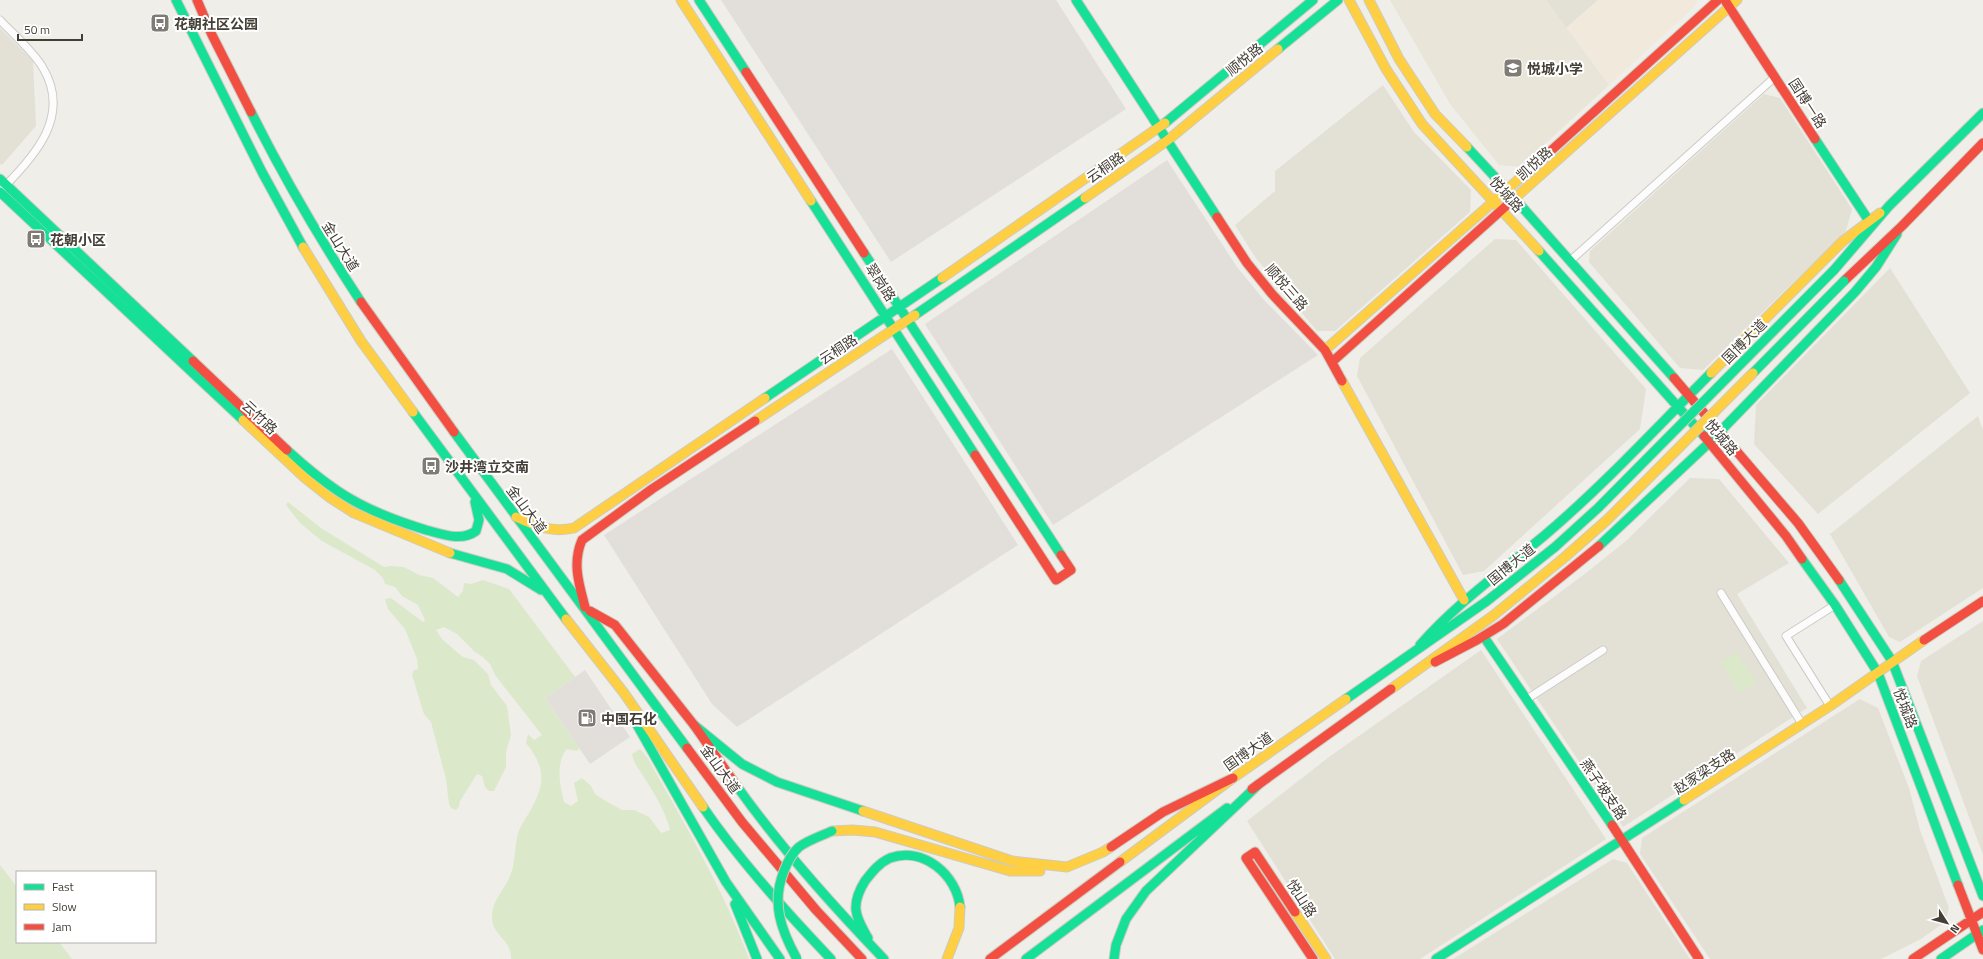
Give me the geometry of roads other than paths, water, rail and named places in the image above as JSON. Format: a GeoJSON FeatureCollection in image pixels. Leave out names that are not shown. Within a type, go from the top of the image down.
{"type":"FeatureCollection","features":[{"type":"Feature","properties":{"kind":"main road"},"geometry":{"type":"LineString","coordinates":[[176,0],[262,172],[311,262],[362,341],[545,593],[624,693],[723,836],[800,927],[831,959]]}},
{"type":"Feature","properties":{"kind":"main road","name":"金山大道"},"geometry":{"type":"LineString","coordinates":[[197,0],[212,35],[276,161],[328,252],[380,330],[514,515],[742,822],[816,910],[862,959]]}},
{"type":"Feature","properties":{"kind":"main road","name":"翠岗路"},"geometry":{"type":"LineString","coordinates":[[681,0],[1056,580],[1071,570],[909,319],[788,139],[699,0]]}},
{"type":"Feature","properties":{"kind":"main road","name":"顺悦三路"},"geometry":{"type":"LineString","coordinates":[[1076,0],[1247,263],[1272,294],[1325,350],[1464,600]]}},
{"type":"Feature","properties":{"kind":"main road","name":"顺悦路"},"geometry":{"type":"LineString","coordinates":[[1159,128],[1313,0]]}},
{"type":"Feature","properties":{"kind":"main road","name":"顺悦路"},"geometry":{"type":"LineString","coordinates":[[1168,140],[1338,0]]}},
{"type":"Feature","properties":{"kind":"main road","name":"悦城路"},"geometry":{"type":"LineString","coordinates":[[1349,0],[1386,69],[1422,124],[1495,201],[1709,442],[1786,536],[1835,606],[1878,673],[1971,920],[1980,932],[1983,950]]}},
{"type":"Feature","properties":{"kind":"main road","name":"悦城路"},"geometry":{"type":"LineString","coordinates":[[1369,0],[1399,59],[1435,114],[1515,198],[1689,395],[1798,524],[1849,595],[1892,661],[1983,896]]}},
{"type":"Feature","properties":{"kind":"main road","name":"凯悦路"},"geometry":{"type":"LineString","coordinates":[[1325,350],[1495,201],[1718,0]]}},
{"type":"Feature","properties":{"kind":"main road","name":"凯悦路"},"geometry":{"type":"LineString","coordinates":[[1332,362],[1503,210],[1727,3],[1737,0]]}},
{"type":"Feature","properties":{"kind":"main road","name":"国博一路"},"geometry":{"type":"LineString","coordinates":[[1727,3],[1869,221]]}},
{"type":"Feature","properties":{"kind":"main road","name":"国博大道"},"geometry":{"type":"LineString","coordinates":[[990,959],[1233,778],[1487,601],[1555,547],[1603,502],[1834,270],[1889,206],[1983,113]]}},
{"type":"Feature","properties":{"kind":"main road","name":"云桐路"},"geometry":{"type":"LineString","coordinates":[[514,515],[549,531],[563,532],[574,528],[900,307],[1159,128]]}},
{"type":"Feature","properties":{"kind":"main road","name":"云桐路"},"geometry":{"type":"LineString","coordinates":[[585,609],[576,574],[576,551],[582,540],[664,480],[909,319],[1168,140]]}},
{"type":"Feature","properties":{"kind":"main road","name":"国博大道"},"geometry":{"type":"LineString","coordinates":[[1026,959],[1259,784],[1494,615],[1565,557],[1607,520],[1844,280],[1902,226],[1983,143]]}},
{"type":"Feature","properties":{"kind":"main road","name":"云竹路"},"geometry":{"type":"LineString","coordinates":[[1,187],[311,472],[334,490],[358,504],[388,517],[447,536],[457,537],[473,534],[478,529],[480,522],[471,493]]}},
{"type":"Feature","properties":{"kind":"main road","name":"云竹路"},"geometry":{"type":"LineString","coordinates":[[1,187],[305,478],[329,497],[354,513],[442,551],[507,569],[545,593]]}},
{"type":"Feature","properties":{"kind":"main road"},"geometry":{"type":"LineString","coordinates":[[1413,653],[1440,622],[1464,600],[1545,535],[1596,489],[1843,241],[1889,206]]}},
{"type":"Feature","properties":{"kind":"main road"},"geometry":{"type":"LineString","coordinates":[[1420,669],[1484,637],[1580,562],[1618,528],[1709,442],[1859,287],[1876,267],[1902,226]]}},
{"type":"Feature","properties":{"kind":"main road","name":"赵家梁支路"},"geometry":{"type":"LineString","coordinates":[[1436,959],[1830,706],[1878,673],[1892,661],[1983,601]]}},
{"type":"Feature","properties":{"kind":"main road"},"geometry":{"type":"LineString","coordinates":[[585,609],[615,625],[694,725],[755,812],[827,900],[884,959]]}},
{"type":"Feature","properties":{"kind":"main road","name":"燕子坡支路"},"geometry":{"type":"LineString","coordinates":[[1484,637],[1622,840],[1699,959]]}},
{"type":"Feature","properties":{"kind":"main road"},"geometry":{"type":"LineString","coordinates":[[606,671],[726,882],[780,959]]}},
{"type":"Feature","properties":{"kind":"main road"},"geometry":{"type":"LineString","coordinates":[[694,725],[742,764],[777,782],[1012,861],[1067,867]]}},
{"type":"Feature","properties":{"kind":"main road"},"geometry":{"type":"LineString","coordinates":[[797,959],[784,936],[777,918],[776,901],[778,881],[787,862],[798,848],[832,831],[854,830],[875,832],[1010,871],[1038,872],[1067,867],[1103,852],[1163,812],[1233,778]]}},
{"type":"Feature","properties":{"kind":"main road"},"geometry":{"type":"LineString","coordinates":[[1114,959],[1116,945],[1126,919],[1146,891],[1259,784]]}},
{"type":"Feature","properties":{"kind":"main road","name":"悦山路"},"geometry":{"type":"LineString","coordinates":[[1312,959],[1246,858],[1255,852],[1326,959]]}},
{"type":"Feature","properties":{"kind":"main road"},"geometry":{"type":"LineString","coordinates":[[874,949],[856,910],[859,893],[866,877],[882,863],[899,855],[916,855],[934,862],[947,873],[958,893],[961,914],[957,937],[947,959]]}},
{"type":"Feature","properties":{"kind":"main road"},"geometry":{"type":"LineString","coordinates":[[726,882],[757,959]]}},
{"type":"Feature","properties":{"kind":"main road"},"geometry":{"type":"LineString","coordinates":[[1913,959],[1983,912]]}},
{"type":"Feature","properties":{"kind":"main road"},"geometry":{"type":"LineString","coordinates":[[1940,959],[1980,932]]}},
{"type":"Feature","properties":{"kind":"main road"},"geometry":{"type":"LineString","coordinates":[[1116,945],[1118,959]]}},
{"type":"Feature","properties":{"kind":"street"},"geometry":{"type":"LineString","coordinates":[[0,20],[42,66],[51,84],[53,104],[50,124],[42,143],[30,160],[1,187]]}},
{"type":"Feature","properties":{"kind":"street"},"geometry":{"type":"LineString","coordinates":[[1570,261],[1775,77]]}},
{"type":"Feature","properties":{"kind":"street"},"geometry":{"type":"LineString","coordinates":[[1721,593],[1802,724]]}},
{"type":"Feature","properties":{"kind":"street"},"geometry":{"type":"LineString","coordinates":[[1830,706],[1786,636],[1835,606]]}},
{"type":"Feature","properties":{"kind":"street"},"geometry":{"type":"LineString","coordinates":[[1526,699],[1603,650]]}},
{"type":"Feature","properties":{"kind":"place","name":"花朝社区公园"},"geometry":{"type":"Point","coordinates":[160,23]}},
{"type":"Feature","properties":{"kind":"place","name":"悦城小学"},"geometry":{"type":"Point","coordinates":[1513,68]}},
{"type":"Feature","properties":{"kind":"place","name":"花朝小区"},"geometry":{"type":"Point","coordinates":[36,239]}},
{"type":"Feature","properties":{"kind":"place","name":"沙井湾立交南"},"geometry":{"type":"Point","coordinates":[431,466]}},
{"type":"Feature","properties":{"kind":"place","name":"中国石化"},"geometry":{"type":"Point","coordinates":[587,718]}}]}
